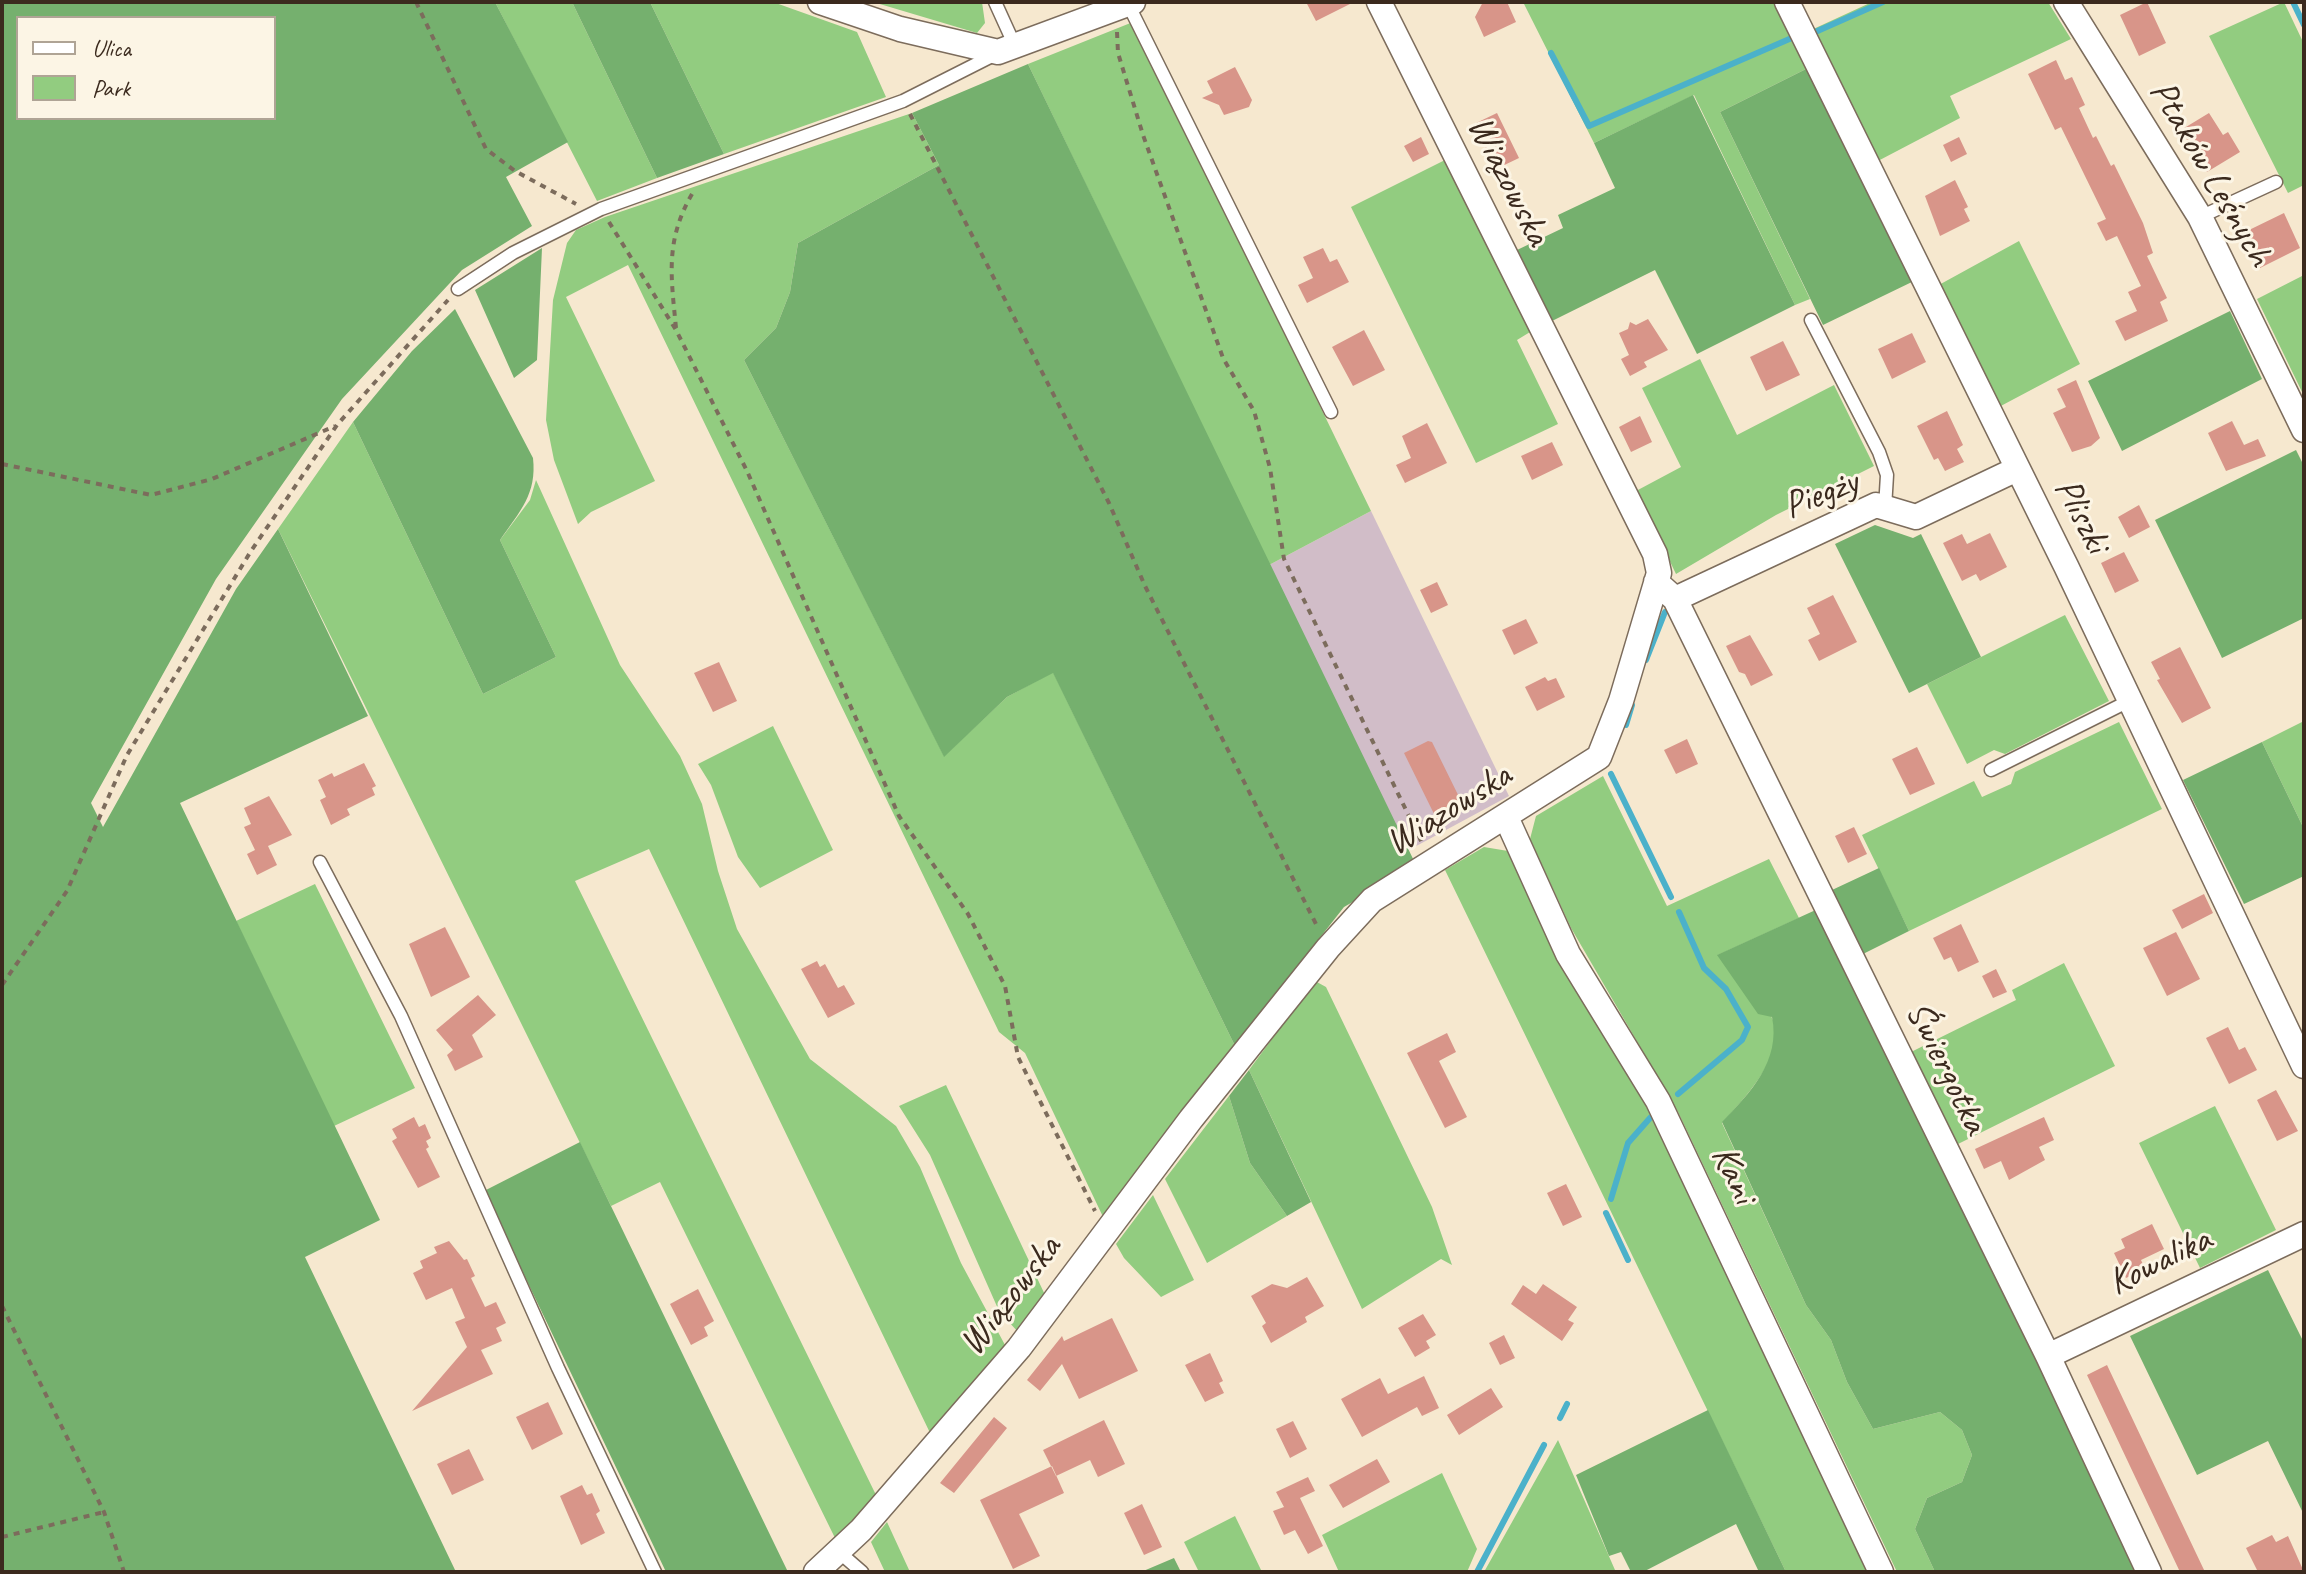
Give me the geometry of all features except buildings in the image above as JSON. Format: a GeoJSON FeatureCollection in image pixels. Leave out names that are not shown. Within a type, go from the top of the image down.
{"type":"FeatureCollection","features":[{"type":"Feature","properties":{"kind":"street"},"geometry":{"type":"LineString","coordinates":[[820,2],[900,29],[1006,49],[1126,5]]}},
{"type":"Feature","properties":{"kind":"street","name":"Wiązowska"},"geometry":{"type":"LineString","coordinates":[[816,1572],[839,1552],[1019,1348],[1191,1119],[1328,948],[1372,900],[1599,757],[1621,701],[1656,582],[1658,565],[1655,554],[1379,2]]}},
{"type":"Feature","properties":{"kind":"street","name":"Pliszki"},"geometry":{"type":"LineString","coordinates":[[1787,2],[2131,700],[2304,1066]]}},
{"type":"Feature","properties":{"kind":"street","name":"Ptaków Leśnych"},"geometry":{"type":"LineString","coordinates":[[2066,2],[2200,217],[2304,430]]}},
{"type":"Feature","properties":{"kind":"street","name":"Piegży"},"geometry":{"type":"LineString","coordinates":[[1675,599],[1876,505],[1916,517],[2017,469]]}},
{"type":"Feature","properties":{"kind":"street"},"geometry":{"type":"LineString","coordinates":[[1656,582],[1675,599]]}},
{"type":"Feature","properties":{"kind":"street","name":"Świergotka"},"geometry":{"type":"LineString","coordinates":[[1675,599],[2048,1356],[2149,1572]]}},
{"type":"Feature","properties":{"kind":"street","name":"Kani"},"geometry":{"type":"LineString","coordinates":[[1506,817],[1568,954],[1658,1101],[1881,1572]]}},
{"type":"Feature","properties":{"kind":"street","name":"Kowalika"},"geometry":{"type":"LineString","coordinates":[[2048,1356],[2304,1234]]}},
{"type":"Feature","properties":{"kind":"lane"},"geometry":{"type":"LineString","coordinates":[[458,289],[513,253],[601,209],[903,101],[1006,49],[995,2]]}},
{"type":"Feature","properties":{"kind":"lane"},"geometry":{"type":"LineString","coordinates":[[1126,5],[1331,412]]}},
{"type":"Feature","properties":{"kind":"lane"},"geometry":{"type":"LineString","coordinates":[[2200,217],[2276,182]]}},
{"type":"Feature","properties":{"kind":"lane"},"geometry":{"type":"LineString","coordinates":[[1811,320],[1879,452],[1887,475],[1885,508]]}},
{"type":"Feature","properties":{"kind":"lane"},"geometry":{"type":"LineString","coordinates":[[1991,770],[2131,700]]}},
{"type":"Feature","properties":{"kind":"lane"},"geometry":{"type":"LineString","coordinates":[[320,862],[401,1016],[558,1368],[655,1572]]}},
{"type":"Feature","properties":{"kind":"lane"},"geometry":{"type":"LineString","coordinates":[[839,1552],[862,1572]]}},
{"type":"Feature","properties":{"kind":"path"},"geometry":{"type":"LineString","coordinates":[[416,2],[486,149],[569,202],[601,209],[676,330],[747,471],[899,816],[968,914],[1005,986],[1018,1057],[1068,1151],[1106,1235]]}},
{"type":"Feature","properties":{"kind":"path"},"geometry":{"type":"LineString","coordinates":[[1126,5],[1118,53],[1143,135],[1223,358],[1254,411],[1270,468],[1284,559],[1421,841]]}},
{"type":"Feature","properties":{"kind":"path"},"geometry":{"type":"LineString","coordinates":[[903,101],[1109,503],[1145,586],[1328,948]]}},
{"type":"Feature","properties":{"kind":"path"},"geometry":{"type":"LineString","coordinates":[[676,330],[670,264],[672,249],[678,220],[705,171]]}},
{"type":"Feature","properties":{"kind":"path"},"geometry":{"type":"LineString","coordinates":[[2,985],[67,891],[127,755],[251,551],[337,425],[458,289]]}},
{"type":"Feature","properties":{"kind":"path"},"geometry":{"type":"LineString","coordinates":[[2,464],[151,495],[212,479],[337,425]]}},
{"type":"Feature","properties":{"kind":"path"},"geometry":{"type":"LineString","coordinates":[[2,1306],[104,1512],[124,1572]]}},
{"type":"Feature","properties":{"kind":"path"},"geometry":{"type":"LineString","coordinates":[[2,1537],[104,1512]]}},
{"type":"Feature","properties":{"kind":"shaded area"},"geometry":{"type":"Polygon","coordinates":[[[1371,511],[1509,796],[1407,851],[1269,565],[1371,511]]]}},
{"type":"Feature","properties":{"kind":"green space"},"geometry":{"type":"Polygon","coordinates":[[[2,2],[495,2],[568,142],[506,177],[532,226],[462,270],[342,399],[216,579],[91,803],[103,827],[236,589],[278,529],[368,716],[180,803],[380,1220],[305,1257],[456,1572],[2,1572],[2,2]]]}},
{"type":"Feature","properties":{"kind":"green space"},"geometry":{"type":"Polygon","coordinates":[[[495,2],[572,2],[657,178],[597,201],[495,2]]]}},
{"type":"Feature","properties":{"kind":"green space"},"geometry":{"type":"Polygon","coordinates":[[[572,2],[650,2],[724,154],[657,178],[572,2]]]}},
{"type":"Feature","properties":{"kind":"green space"},"geometry":{"type":"Polygon","coordinates":[[[650,2],[773,2],[857,32],[886,97],[724,154],[650,2]]]}},
{"type":"Feature","properties":{"kind":"green space"},"geometry":{"type":"Polygon","coordinates":[[[873,2],[982,2],[985,23],[977,33],[873,2]]]}},
{"type":"Feature","properties":{"kind":"green space"},"geometry":{"type":"Polygon","coordinates":[[[1523,2],[1781,2],[1812,66],[1720,112],[1810,299],[1795,305],[1694,95],[1594,143],[1523,2]]]}},
{"type":"Feature","properties":{"kind":"green space"},"geometry":{"type":"Polygon","coordinates":[[[1872,2],[2048,2],[2071,39],[1950,96],[1960,118],[1876,162],[1809,31],[1872,2]]]}},
{"type":"Feature","properties":{"kind":"green space"},"geometry":{"type":"Polygon","coordinates":[[[2284,2],[2304,44],[2304,185],[2288,193],[2209,36],[2284,2]]]}},
{"type":"Feature","properties":{"kind":"green space"},"geometry":{"type":"Polygon","coordinates":[[[1133,22],[1371,511],[1269,565],[1028,64],[1133,22]]]}},
{"type":"Feature","properties":{"kind":"green space"},"geometry":{"type":"Polygon","coordinates":[[[1028,64],[1416,865],[1344,907],[1235,1046],[1053,673],[1007,697],[944,757],[744,360],[776,328],[790,292],[798,243],[939,165],[912,113],[1028,64]]]}},
{"type":"Feature","properties":{"kind":"green space"},"geometry":{"type":"Polygon","coordinates":[[[1812,66],[1916,280],[1823,325],[1720,112],[1812,66]]]}},
{"type":"Feature","properties":{"kind":"green space"},"geometry":{"type":"Polygon","coordinates":[[[1693,95],[1795,305],[1697,354],[1655,270],[1552,321],[1517,250],[1563,228],[1558,215],[1615,188],[1594,143],[1693,95]]]}},
{"type":"Feature","properties":{"kind":"green space"},"geometry":{"type":"Polygon","coordinates":[[[912,113],[939,165],[798,243],[790,292],[776,328],[744,360],[944,756],[1007,697],[1053,672],[1235,1046],[1105,1221],[1025,1053],[999,1032],[628,265],[566,297],[655,481],[591,512],[578,524],[554,460],[546,420],[553,300],[567,243],[576,230],[605,217],[912,113]]]}},
{"type":"Feature","properties":{"kind":"green space"},"geometry":{"type":"Polygon","coordinates":[[[1447,159],[1535,329],[1517,340],[1558,424],[1476,463],[1351,207],[1447,159]]]}},
{"type":"Feature","properties":{"kind":"green space"},"geometry":{"type":"Polygon","coordinates":[[[2019,241],[2080,364],[1997,408],[1937,286],[2019,241]]]}},
{"type":"Feature","properties":{"kind":"green space"},"geometry":{"type":"Polygon","coordinates":[[[542,248],[537,360],[514,378],[475,290],[542,248]]]}},
{"type":"Feature","properties":{"kind":"green space"},"geometry":{"type":"Polygon","coordinates":[[[2304,275],[2304,396],[2257,299],[2304,275]]]}},
{"type":"Feature","properties":{"kind":"green space"},"geometry":{"type":"Polygon","coordinates":[[[455,309],[533,458],[530,492],[500,540],[556,657],[483,694],[353,422],[412,351],[455,309]]]}},
{"type":"Feature","properties":{"kind":"green space"},"geometry":{"type":"Polygon","coordinates":[[[2230,311],[2262,379],[2122,451],[2088,381],[2230,311]]]}},
{"type":"Feature","properties":{"kind":"green space"},"geometry":{"type":"Polygon","coordinates":[[[1700,359],[1737,435],[1834,385],[1874,466],[1776,515],[1676,574],[1636,491],[1681,467],[1642,388],[1700,359]]]}},
{"type":"Feature","properties":{"kind":"green space"},"geometry":{"type":"Polygon","coordinates":[[[353,422],[483,694],[556,657],[500,540],[530,500],[536,480],[620,665],[680,756],[702,804],[718,871],[737,929],[810,1059],[896,1126],[920,1167],[961,1263],[1005,1345],[932,1437],[649,849],[575,881],[877,1497],[835,1538],[660,1182],[611,1206],[278,529],[353,422]]]}},
{"type":"Feature","properties":{"kind":"green space"},"geometry":{"type":"Polygon","coordinates":[[[2296,450],[2304,466],[2304,618],[2222,658],[2155,520],[2296,450]]]}},
{"type":"Feature","properties":{"kind":"green space"},"geometry":{"type":"Polygon","coordinates":[[[1875,525],[1913,538],[1921,534],[1981,657],[1909,693],[1835,544],[1875,525]]]}},
{"type":"Feature","properties":{"kind":"green space"},"geometry":{"type":"Polygon","coordinates":[[[2065,615],[2109,701],[2005,754],[1994,750],[1967,764],[1927,684],[2065,615]]]}},
{"type":"Feature","properties":{"kind":"green space"},"geometry":{"type":"Polygon","coordinates":[[[2304,721],[2304,829],[2262,742],[2304,721]]]}},
{"type":"Feature","properties":{"kind":"green space"},"geometry":{"type":"Polygon","coordinates":[[[2119,722],[2162,809],[1909,931],[1862,835],[1974,781],[1982,797],[2011,784],[2015,772],[2119,722]]]}},
{"type":"Feature","properties":{"kind":"green space"},"geometry":{"type":"Polygon","coordinates":[[[773,726],[833,850],[760,888],[738,857],[711,785],[698,764],[773,726]]]}},
{"type":"Feature","properties":{"kind":"green space"},"geometry":{"type":"Polygon","coordinates":[[[2262,742],[2304,829],[2304,876],[2244,904],[2183,780],[2262,742]]]}},
{"type":"Feature","properties":{"kind":"green space"},"geometry":{"type":"Polygon","coordinates":[[[1603,776],[1667,906],[1769,859],[1799,918],[1718,955],[1760,1000],[1771,1016],[1775,1030],[1775,1044],[1762,1074],[1722,1123],[1806,1305],[1831,1340],[1847,1382],[1873,1429],[1940,1412],[1962,1430],[1972,1455],[1962,1482],[1927,1498],[1915,1529],[1935,1572],[1897,1572],[1678,1112],[1571,928],[1530,839],[1536,816],[1603,776]]]}},
{"type":"Feature","properties":{"kind":"green space"},"geometry":{"type":"Polygon","coordinates":[[[1484,847],[1508,851],[1578,992],[1645,1104],[1869,1572],[1786,1572],[1445,870],[1484,847]]]}},
{"type":"Feature","properties":{"kind":"green space"},"geometry":{"type":"Polygon","coordinates":[[[1879,868],[1909,931],[1863,954],[1832,890],[1879,868]]]}},
{"type":"Feature","properties":{"kind":"green space"},"geometry":{"type":"Polygon","coordinates":[[[315,884],[415,1088],[334,1126],[236,921],[315,884]]]}},
{"type":"Feature","properties":{"kind":"green space"},"geometry":{"type":"Polygon","coordinates":[[[1820,908],[2139,1572],[1935,1572],[1915,1529],[1927,1498],[1962,1482],[1972,1455],[1962,1430],[1940,1412],[1873,1429],[1847,1382],[1831,1340],[1806,1305],[1722,1122],[1743,1100],[1768,1062],[1774,1033],[1772,1017],[1758,1014],[1717,955],[1820,908]]]}},
{"type":"Feature","properties":{"kind":"green space"},"geometry":{"type":"Polygon","coordinates":[[[2064,963],[2115,1066],[1956,1145],[1911,1052],[2016,1000],[2012,990],[2064,963]]]}},
{"type":"Feature","properties":{"kind":"green space"},"geometry":{"type":"Polygon","coordinates":[[[1315,981],[1326,987],[1432,1207],[1452,1265],[1441,1259],[1362,1309],[1249,1070],[1315,981]]]}},
{"type":"Feature","properties":{"kind":"green space"},"geometry":{"type":"Polygon","coordinates":[[[1249,1070],[1311,1202],[1287,1216],[1250,1163],[1229,1096],[1249,1070]]]}},
{"type":"Feature","properties":{"kind":"green space"},"geometry":{"type":"Polygon","coordinates":[[[946,1085],[1046,1297],[1018,1332],[999,1311],[930,1155],[899,1106],[946,1085]]]}},
{"type":"Feature","properties":{"kind":"green space"},"geometry":{"type":"Polygon","coordinates":[[[1229,1096],[1250,1163],[1287,1216],[1207,1263],[1165,1179],[1229,1096]]]}},
{"type":"Feature","properties":{"kind":"green space"},"geometry":{"type":"Polygon","coordinates":[[[2215,1106],[2276,1230],[2200,1268],[2139,1143],[2215,1106]]]}},
{"type":"Feature","properties":{"kind":"green space"},"geometry":{"type":"Polygon","coordinates":[[[580,1142],[788,1572],[666,1572],[484,1191],[580,1142]]]}},
{"type":"Feature","properties":{"kind":"green space"},"geometry":{"type":"Polygon","coordinates":[[[1153,1195],[1194,1280],[1161,1297],[1124,1258],[1116,1244],[1153,1195]]]}},
{"type":"Feature","properties":{"kind":"green space"},"geometry":{"type":"Polygon","coordinates":[[[2268,1270],[2304,1343],[2304,1515],[2268,1441],[2197,1475],[2130,1336],[2268,1270]]]}},
{"type":"Feature","properties":{"kind":"green space"},"geometry":{"type":"Polygon","coordinates":[[[1708,1410],[1786,1572],[1759,1572],[1736,1524],[1643,1572],[1631,1572],[1621,1552],[1609,1556],[1576,1475],[1708,1410]]]}},
{"type":"Feature","properties":{"kind":"green space"},"geometry":{"type":"Polygon","coordinates":[[[1558,1440],[1615,1570],[1484,1572],[1558,1440]]]}},
{"type":"Feature","properties":{"kind":"green space"},"geometry":{"type":"Polygon","coordinates":[[[1442,1473],[1477,1549],[1467,1572],[1339,1572],[1322,1535],[1442,1473]]]}},
{"type":"Feature","properties":{"kind":"green space"},"geometry":{"type":"Polygon","coordinates":[[[1235,1516],[1262,1572],[1199,1572],[1184,1542],[1235,1516]]]}},
{"type":"Feature","properties":{"kind":"green space"},"geometry":{"type":"Polygon","coordinates":[[[887,1522],[910,1572],[885,1572],[871,1542],[887,1522]]]}},
{"type":"Feature","properties":{"kind":"green space"},"geometry":{"type":"Polygon","coordinates":[[[1174,1558],[1181,1572],[1141,1572],[1174,1558]]]}},
{"type":"Feature","properties":{"kind":"waterway"},"geometry":{"type":"LineString","coordinates":[[1813,33],[1883,2]]}},
{"type":"Feature","properties":{"kind":"waterway"},"geometry":{"type":"LineString","coordinates":[[2293,2],[2304,25]]}},
{"type":"Feature","properties":{"kind":"waterway"},"geometry":{"type":"LineString","coordinates":[[1551,53],[1589,126],[1794,37]]}},
{"type":"Feature","properties":{"kind":"waterway"},"geometry":{"type":"LineString","coordinates":[[1646,660],[1665,612]]}},
{"type":"Feature","properties":{"kind":"waterway"},"geometry":{"type":"LineString","coordinates":[[1626,725],[1632,705]]}},
{"type":"Feature","properties":{"kind":"waterway"},"geometry":{"type":"LineString","coordinates":[[1611,774],[1671,897]]}},
{"type":"Feature","properties":{"kind":"waterway"},"geometry":{"type":"LineString","coordinates":[[1678,1094],[1742,1040],[1748,1027],[1726,989],[1704,968],[1679,912]]}},
{"type":"Feature","properties":{"kind":"waterway"},"geometry":{"type":"LineString","coordinates":[[1611,1199],[1628,1143],[1650,1118]]}},
{"type":"Feature","properties":{"kind":"waterway"},"geometry":{"type":"LineString","coordinates":[[1606,1213],[1628,1260]]}},
{"type":"Feature","properties":{"kind":"waterway"},"geometry":{"type":"LineString","coordinates":[[1560,1418],[1567,1404]]}},
{"type":"Feature","properties":{"kind":"waterway"},"geometry":{"type":"LineString","coordinates":[[1477,1572],[1544,1445]]}}]}
